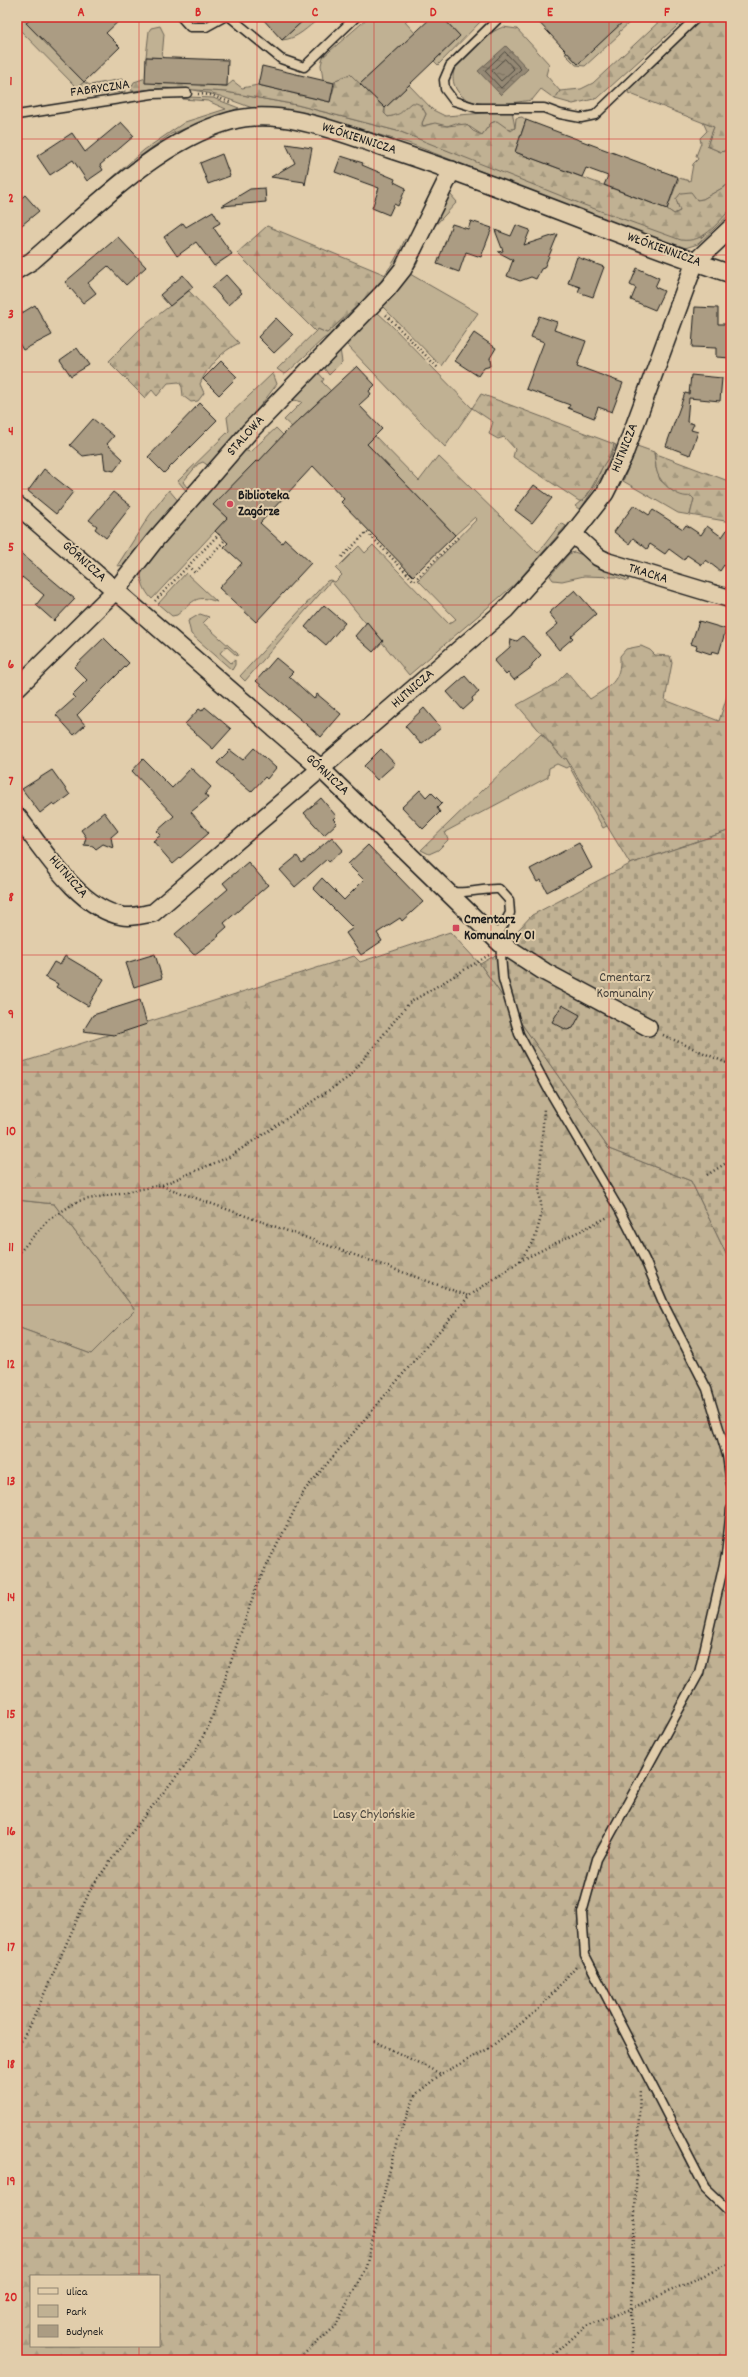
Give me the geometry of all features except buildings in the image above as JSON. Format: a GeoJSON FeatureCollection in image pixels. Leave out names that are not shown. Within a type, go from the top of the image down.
{"type":"FeatureCollection","features":[{"type":"Feature","properties":{"kind":"street","name":"WŁÓKIENNICZA"},"geometry":{"type":"LineString","coordinates":[[17,270],[32,261],[134,174],[176,143],[224,123],[257,116],[286,119],[324,127],[452,170],[695,262],[731,274]]}},
{"type":"Feature","properties":{"kind":"street","name":"STALOWA"},"geometry":{"type":"LineString","coordinates":[[17,688],[116,590],[155,540],[249,432],[373,303],[403,269],[452,170]]}},
{"type":"Feature","properties":{"kind":"street"},"geometry":{"type":"LineString","coordinates":[[695,262],[731,228]]}},
{"type":"Feature","properties":{"kind":"street","name":"HUTNICZA"},"geometry":{"type":"LineString","coordinates":[[17,816],[81,895],[98,908],[123,916],[153,913],[505,610],[573,534],[605,493],[623,456],[695,262]]}},
{"type":"Feature","properties":{"kind":"street","name":"GÓRNICZA"},"geometry":{"type":"LineString","coordinates":[[17,505],[320,768],[496,941],[545,972],[648,1027]]}},
{"type":"Feature","properties":{"kind":"street","name":"TKACKA"},"geometry":{"type":"LineString","coordinates":[[573,534],[598,557],[608,562],[731,599]]}},
{"type":"Feature","properties":{"kind":"lane"},"geometry":{"type":"LineString","coordinates":[[181,17],[190,27],[206,27],[224,17]]}},
{"type":"Feature","properties":{"kind":"lane"},"geometry":{"type":"LineString","coordinates":[[230,17],[281,59],[304,67],[356,17]]}},
{"type":"Feature","properties":{"kind":"lane"},"geometry":{"type":"LineString","coordinates":[[500,17],[450,66],[444,80],[445,89],[454,101],[477,108],[544,108],[560,114],[581,118],[595,115],[697,17]]}},
{"type":"Feature","properties":{"kind":"lane","name":"FABRYCZNA"},"geometry":{"type":"LineString","coordinates":[[17,115],[137,96],[187,93]]}},
{"type":"Feature","properties":{"kind":"lane"},"geometry":{"type":"LineString","coordinates":[[446,891],[465,893],[488,888],[499,889],[509,900],[510,913],[500,930],[496,941],[503,979],[520,1034],[546,1087],[620,1211],[645,1260],[665,1307],[707,1389],[727,1455],[731,1484]]}},
{"type":"Feature","properties":{"kind":"lane"},"geometry":{"type":"LineString","coordinates":[[731,1509],[726,1555],[699,1673],[597,1859],[582,1913],[585,1955],[705,2188],[731,2213]]}},
{"type":"Feature","properties":{"kind":"path"},"geometry":{"type":"LineString","coordinates":[[187,93],[211,95],[224,99],[257,116]]}},
{"type":"Feature","properties":{"kind":"path"},"geometry":{"type":"LineString","coordinates":[[373,303],[439,369]]}},
{"type":"Feature","properties":{"kind":"path"},"geometry":{"type":"LineString","coordinates":[[342,557],[367,532],[414,581],[459,536]]}},
{"type":"Feature","properties":{"kind":"path"},"geometry":{"type":"LineString","coordinates":[[152,604],[219,534]]}},
{"type":"Feature","properties":{"kind":"path"},"geometry":{"type":"LineString","coordinates":[[188,566],[195,573],[225,540]]}},
{"type":"Feature","properties":{"kind":"path"},"geometry":{"type":"LineString","coordinates":[[416,573],[419,576]]}},
{"type":"Feature","properties":{"kind":"path"},"geometry":{"type":"LineString","coordinates":[[17,1255],[48,1220],[78,1201],[162,1185],[230,1157],[349,1077],[409,1003],[496,941]]}},
{"type":"Feature","properties":{"kind":"path"},"geometry":{"type":"LineString","coordinates":[[648,1027],[731,1065]]}},
{"type":"Feature","properties":{"kind":"path"},"geometry":{"type":"LineString","coordinates":[[520,1261],[535,1238],[542,1213],[539,1188],[540,1141],[546,1087]]}},
{"type":"Feature","properties":{"kind":"path"},"geometry":{"type":"LineString","coordinates":[[707,1175],[731,1160]]}},
{"type":"Feature","properties":{"kind":"path"},"geometry":{"type":"LineString","coordinates":[[162,1185],[469,1296]]}},
{"type":"Feature","properties":{"kind":"path"},"geometry":{"type":"LineString","coordinates":[[17,2048],[30,2026],[91,1888],[128,1837],[194,1754],[210,1723],[257,1585],[304,1491],[469,1296],[520,1261],[620,1211]]}},
{"type":"Feature","properties":{"kind":"path"},"geometry":{"type":"LineString","coordinates":[[297,2360],[335,2327],[366,2267],[397,2140],[416,2094],[441,2074],[488,2049],[538,2010],[585,1955]]}},
{"type":"Feature","properties":{"kind":"path"},"geometry":{"type":"LineString","coordinates":[[374,2041],[441,2074]]}},
{"type":"Feature","properties":{"kind":"path"},"geometry":{"type":"LineString","coordinates":[[633,2360],[631,2309],[641,2062]]}},
{"type":"Feature","properties":{"kind":"path"},"geometry":{"type":"LineString","coordinates":[[548,2360],[586,2326],[631,2309],[731,2263]]}},
{"type":"Feature","properties":{"kind":"green space"},"geometry":{"type":"Polygon","coordinates":[[[17,17],[21,17],[84,82],[77,88],[17,27],[17,17]]]}},
{"type":"Feature","properties":{"kind":"green space"},"geometry":{"type":"Polygon","coordinates":[[[307,17],[319,19],[298,35],[282,40],[307,17]]]}},
{"type":"Feature","properties":{"kind":"green space"},"geometry":{"type":"Polygon","coordinates":[[[369,17],[410,17],[405,22],[415,33],[360,84],[348,75],[336,80],[334,83],[323,80],[321,65],[323,57],[369,17]]]}},
{"type":"Feature","properties":{"kind":"green space"},"geometry":{"type":"Polygon","coordinates":[[[442,17],[485,17],[438,65],[434,61],[460,36],[442,17]]]}},
{"type":"Feature","properties":{"kind":"green space"},"geometry":{"type":"Polygon","coordinates":[[[628,17],[635,17],[631,20],[633,22],[630,22],[619,32],[620,34],[585,66],[576,65],[565,54],[567,52],[578,64],[628,17]]]}},
{"type":"Feature","properties":{"kind":"green space"},"geometry":{"type":"Polygon","coordinates":[[[664,17],[687,17],[598,98],[573,104],[555,99],[560,91],[581,89],[593,83],[664,17]]]}},
{"type":"Feature","properties":{"kind":"green space"},"geometry":{"type":"Polygon","coordinates":[[[705,17],[731,17],[731,145],[727,150],[721,152],[707,146],[714,127],[628,93],[629,89],[705,17]]]}},
{"type":"Feature","properties":{"kind":"green space"},"geometry":{"type":"Polygon","coordinates":[[[160,26],[164,34],[162,58],[146,57],[149,31],[151,28],[160,26]]]}},
{"type":"Feature","properties":{"kind":"green space"},"geometry":{"type":"Polygon","coordinates":[[[503,27],[517,29],[549,64],[546,75],[560,91],[555,99],[541,89],[532,100],[488,104],[477,103],[467,99],[459,93],[453,79],[456,66],[484,38],[503,27]]]}},
{"type":"Feature","properties":{"kind":"green space"},"geometry":{"type":"Polygon","coordinates":[[[350,74],[385,108],[384,113],[388,117],[397,115],[411,103],[417,103],[422,107],[426,114],[422,123],[423,126],[435,123],[447,126],[466,124],[473,131],[482,135],[491,123],[497,121],[511,131],[515,128],[516,118],[522,117],[526,120],[515,152],[667,209],[674,214],[680,211],[676,199],[681,193],[691,192],[697,200],[703,199],[731,183],[731,209],[709,232],[703,236],[696,239],[681,240],[584,205],[401,132],[297,105],[226,92],[165,88],[132,91],[131,89],[134,82],[146,78],[227,86],[233,81],[242,88],[258,85],[330,102],[336,80],[350,74]]]}},
{"type":"Feature","properties":{"kind":"green space"},"geometry":{"type":"Polygon","coordinates":[[[122,79],[125,92],[84,95],[77,88],[84,82],[90,85],[122,79]]]}},
{"type":"Feature","properties":{"kind":"green space"},"geometry":{"type":"Polygon","coordinates":[[[409,85],[433,110],[445,116],[512,111],[515,128],[508,130],[496,121],[491,123],[482,135],[470,127],[456,123],[447,126],[431,124],[423,126],[422,123],[426,114],[421,105],[406,107],[397,116],[385,116],[385,108],[409,85]]]}},
{"type":"Feature","properties":{"kind":"green space"},"geometry":{"type":"Polygon","coordinates":[[[190,89],[226,92],[297,105],[401,132],[486,164],[701,238],[731,209],[731,213],[698,244],[685,248],[619,225],[408,143],[297,112],[255,109],[220,96],[190,89]]]}},
{"type":"Feature","properties":{"kind":"green space"},"geometry":{"type":"Polygon","coordinates":[[[187,97],[213,98],[239,108],[171,134],[139,157],[99,193],[96,192],[144,150],[185,122],[226,109],[208,101],[183,99],[187,97]]]}},
{"type":"Feature","properties":{"kind":"green space"},"geometry":{"type":"Polygon","coordinates":[[[703,122],[714,127],[707,146],[721,152],[727,150],[731,145],[731,183],[703,199],[697,200],[694,197],[676,199],[680,211],[674,214],[667,209],[679,178],[690,181],[693,164],[698,159],[696,156],[701,143],[700,138],[707,131],[703,122]]]}},
{"type":"Feature","properties":{"kind":"green space"},"geometry":{"type":"Polygon","coordinates":[[[450,194],[457,202],[429,232],[417,264],[410,274],[478,313],[441,366],[381,305],[450,194]]]}},
{"type":"Feature","properties":{"kind":"green space"},"geometry":{"type":"Polygon","coordinates":[[[267,226],[386,275],[368,296],[327,333],[318,329],[316,332],[237,253],[267,226]]]}},
{"type":"Feature","properties":{"kind":"green space"},"geometry":{"type":"Polygon","coordinates":[[[405,239],[411,242],[396,270],[338,331],[323,339],[287,373],[284,374],[277,369],[318,329],[327,333],[361,302],[390,267],[405,239]]]}},
{"type":"Feature","properties":{"kind":"green space"},"geometry":{"type":"Polygon","coordinates":[[[189,291],[239,343],[227,350],[211,366],[200,384],[204,393],[198,401],[191,402],[183,396],[182,387],[179,382],[168,383],[157,396],[152,390],[145,398],[108,361],[140,329],[189,291]]]}},
{"type":"Feature","properties":{"kind":"green space"},"geometry":{"type":"Polygon","coordinates":[[[373,312],[377,312],[391,325],[472,408],[445,447],[346,344],[340,349],[342,362],[329,375],[321,364],[373,312]]]}},
{"type":"Feature","properties":{"kind":"green space"},"geometry":{"type":"Polygon","coordinates":[[[315,369],[324,379],[322,382],[419,481],[438,456],[538,553],[561,523],[566,526],[515,584],[409,675],[331,581],[245,681],[240,676],[327,581],[330,580],[335,582],[342,575],[336,569],[359,546],[365,553],[373,545],[449,624],[456,619],[418,580],[477,519],[475,517],[455,535],[322,398],[292,427],[284,420],[302,402],[287,398],[315,369]]]}},
{"type":"Feature","properties":{"kind":"green space"},"geometry":{"type":"Polygon","coordinates":[[[273,373],[277,384],[213,469],[203,462],[198,464],[183,482],[190,491],[187,492],[178,481],[229,431],[227,417],[273,373]]]}},
{"type":"Feature","properties":{"kind":"green space"},"geometry":{"type":"Polygon","coordinates":[[[481,394],[614,444],[610,456],[582,501],[579,501],[513,457],[515,449],[504,437],[498,439],[489,434],[493,422],[472,408],[481,394]]]}},
{"type":"Feature","properties":{"kind":"green space"},"geometry":{"type":"Polygon","coordinates":[[[276,428],[283,435],[259,464],[256,461],[214,505],[227,518],[152,599],[143,585],[141,568],[240,449],[250,452],[276,428]]]}},
{"type":"Feature","properties":{"kind":"green space"},"geometry":{"type":"Polygon","coordinates":[[[614,444],[616,445],[604,473],[580,510],[575,506],[587,496],[596,482],[603,465],[611,455],[614,444]]]}},
{"type":"Feature","properties":{"kind":"green space"},"geometry":{"type":"Polygon","coordinates":[[[637,446],[654,452],[656,468],[660,480],[674,492],[691,496],[694,499],[690,515],[678,513],[623,481],[637,446]]]}},
{"type":"Feature","properties":{"kind":"green space"},"geometry":{"type":"Polygon","coordinates":[[[654,453],[731,482],[731,522],[690,515],[694,499],[691,496],[676,493],[666,486],[657,472],[654,453]]]}},
{"type":"Feature","properties":{"kind":"green space"},"geometry":{"type":"Polygon","coordinates":[[[169,490],[180,503],[126,565],[117,566],[149,516],[169,490]]]}},
{"type":"Feature","properties":{"kind":"green space"},"geometry":{"type":"Polygon","coordinates":[[[574,552],[583,555],[602,568],[629,578],[628,581],[616,577],[584,576],[562,581],[553,580],[550,576],[569,554],[574,552]]]}},
{"type":"Feature","properties":{"kind":"green space"},"geometry":{"type":"Polygon","coordinates":[[[186,573],[217,602],[209,599],[198,599],[177,615],[172,616],[158,604],[186,573]]]}},
{"type":"Feature","properties":{"kind":"green space"},"geometry":{"type":"Polygon","coordinates":[[[200,614],[209,617],[203,623],[238,654],[237,656],[226,646],[220,653],[231,663],[235,660],[235,665],[232,670],[191,634],[188,621],[200,614]]]}},
{"type":"Feature","properties":{"kind":"green space"},"geometry":{"type":"Polygon","coordinates":[[[641,646],[650,650],[655,655],[670,656],[672,663],[665,700],[719,721],[731,684],[731,830],[630,864],[566,758],[564,759],[517,705],[555,684],[567,672],[590,699],[609,687],[616,678],[619,672],[620,656],[626,649],[641,646]]]}},
{"type":"Feature","properties":{"kind":"green space"},"geometry":{"type":"Polygon","coordinates":[[[541,734],[564,759],[566,758],[607,826],[603,828],[569,766],[566,768],[557,764],[549,768],[548,777],[445,832],[448,840],[438,850],[429,854],[421,850],[541,734]]]}},
{"type":"Feature","properties":{"kind":"green space","name":"Cmentarz Komunalny"},"geometry":{"type":"Polygon","coordinates":[[[731,830],[731,1264],[691,1181],[609,1149],[480,964],[494,956],[532,915],[630,864],[731,830]]]}},
{"type":"Feature","properties":{"kind":"green space","name":"Lasy Chylońskie"},"geometry":{"type":"Polygon","coordinates":[[[450,932],[480,964],[609,1149],[691,1181],[731,1264],[731,2360],[17,2360],[17,1327],[91,1354],[135,1310],[54,1204],[17,1200],[17,1064],[354,956],[360,962],[450,932]]]}},
{"type":"Feature","properties":{"kind":"green space"},"geometry":{"type":"Polygon","coordinates":[[[17,1200],[54,1204],[135,1310],[91,1354],[17,1327],[17,1200]]]}},
{"type":"Feature","properties":{"kind":"water"},"geometry":{"type":"Polygon","coordinates":[[[506,46],[528,69],[501,95],[478,71],[506,46]]]}},
{"type":"Feature","properties":{"kind":"place","name":"Biblioteka Zagórze"},"geometry":{"type":"Point","coordinates":[230,504]}},
{"type":"Feature","properties":{"kind":"place","name":"Cmentarz Komunalny 01"},"geometry":{"type":"Point","coordinates":[456,928]}}]}
